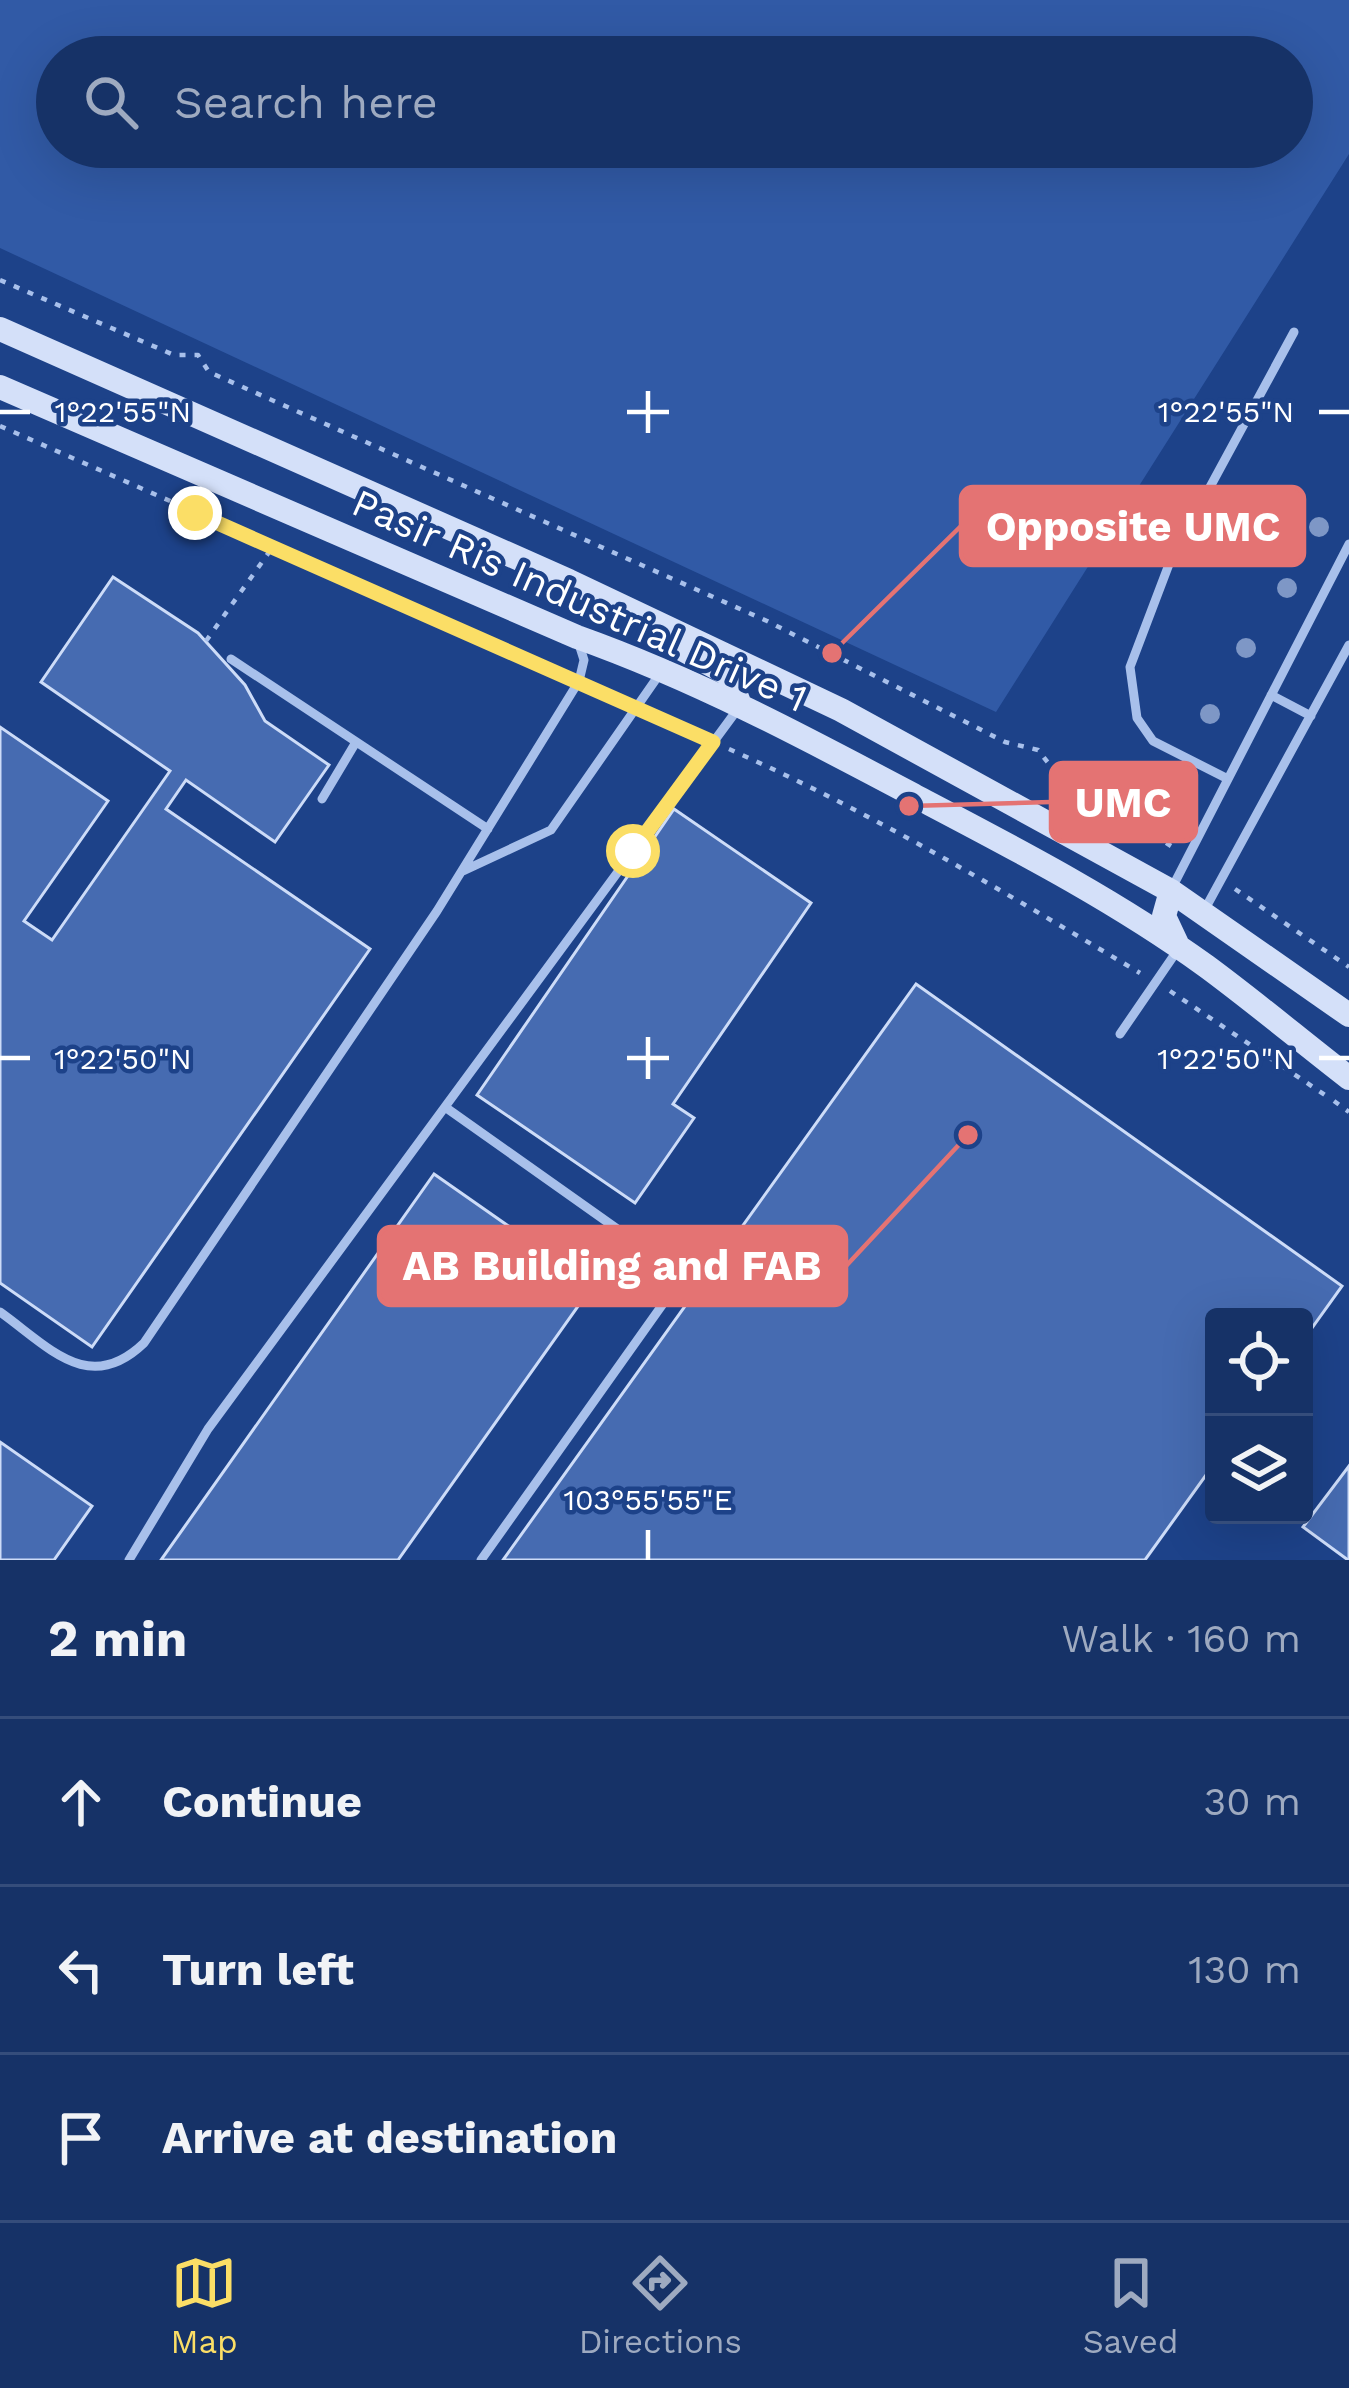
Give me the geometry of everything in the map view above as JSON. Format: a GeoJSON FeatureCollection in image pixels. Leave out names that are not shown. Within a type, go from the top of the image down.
{"type":"FeatureCollection","features":[{"type":"Feature","properties":{"kind":"main road","name":"Pasir Ris Industrial Drive 1"},"geometry":{"type":"LineString","coordinates":[[0,329],[569,580],[842,710],[1171,891],[1349,1015]]}},
{"type":"Feature","properties":{"kind":"main road","name":"Pasir Ris Industrial Drive 1"},"geometry":{"type":"LineString","coordinates":[[2,387],[577,637],[664,668],[740,705],[1048,866],[1179,948],[1349,1078]]}},
{"type":"Feature","properties":{"kind":"main road"},"geometry":{"type":"LineString","coordinates":[[569,580],[728,674],[740,705]]}},
{"type":"Feature","properties":{"kind":"main road"},"geometry":{"type":"LineString","coordinates":[[662,639],[669,655],[664,668]]}},
{"type":"Feature","properties":{"kind":"main road"},"geometry":{"type":"LineString","coordinates":[[1171,891],[1164,916],[1179,948]]}},
{"type":"Feature","properties":{"kind":"lane"},"geometry":{"type":"LineString","coordinates":[[1228,779],[1154,741],[1137,718],[1130,667],[1171,559],[1294,332]]}},
{"type":"Feature","properties":{"kind":"lane"},"geometry":{"type":"LineString","coordinates":[[1171,891],[1349,544]]}},
{"type":"Feature","properties":{"kind":"lane"},"geometry":{"type":"LineString","coordinates":[[0,1312],[85,1367],[109,1367],[127,1359],[156,1324],[462,872],[579,681],[584,660],[577,637]]}},
{"type":"Feature","properties":{"kind":"lane"},"geometry":{"type":"LineString","coordinates":[[1203,913],[1349,645]]}},
{"type":"Feature","properties":{"kind":"lane"},"geometry":{"type":"LineString","coordinates":[[231,659],[488,829]]}},
{"type":"Feature","properties":{"kind":"lane"},"geometry":{"type":"LineString","coordinates":[[1337,666],[1349,672]]}},
{"type":"Feature","properties":{"kind":"lane"},"geometry":{"type":"LineString","coordinates":[[462,872],[551,830],[664,668]]}},
{"type":"Feature","properties":{"kind":"lane"},"geometry":{"type":"LineString","coordinates":[[1271,695],[1311,716]]}},
{"type":"Feature","properties":{"kind":"lane"},"geometry":{"type":"LineString","coordinates":[[130,1560],[208,1429],[740,705]]}},
{"type":"Feature","properties":{"kind":"lane"},"geometry":{"type":"LineString","coordinates":[[322,799],[356,742]]}},
{"type":"Feature","properties":{"kind":"lane"},"geometry":{"type":"LineString","coordinates":[[1120,1034],[1179,948]]}},
{"type":"Feature","properties":{"kind":"lane"},"geometry":{"type":"LineString","coordinates":[[445,1107],[654,1255],[668,1276],[670,1294],[481,1560]]}},
{"type":"Feature","properties":{"kind":"path"},"geometry":{"type":"LineString","coordinates":[[0,280],[174,355],[198,355],[209,372],[615,550],[1005,742],[1038,750],[1071,782],[1189,856]]}},
{"type":"Feature","properties":{"kind":"path"},"geometry":{"type":"LineString","coordinates":[[0,426],[827,793],[969,868],[1156,982],[1349,1112]]}},
{"type":"Feature","properties":{"kind":"path"},"geometry":{"type":"LineString","coordinates":[[206,641],[273,548]]}},
{"type":"Feature","properties":{"kind":"path"},"geometry":{"type":"LineString","coordinates":[[1221,879],[1349,967]]}},
{"type":"Feature","properties":{"kind":"shaded area"},"geometry":{"type":"Polygon","coordinates":[[[0,0],[1349,0],[1349,154],[996,712],[0,248],[0,0]]]}},
{"type":"Feature","properties":{"kind":"building"},"geometry":{"type":"Polygon","coordinates":[[[113,577],[198,633],[245,685],[265,721],[329,765],[275,842],[186,780],[166,809],[370,949],[92,1347],[0,1283],[0,727],[108,801],[24,921],[52,940],[170,771],[41,682],[113,577]]]}},
{"type":"Feature","properties":{"kind":"building"},"geometry":{"type":"Polygon","coordinates":[[[674,809],[811,903],[673,1104],[694,1118],[635,1203],[477,1095],[674,809]]]}},
{"type":"Feature","properties":{"kind":"building"},"geometry":{"type":"Polygon","coordinates":[[[916,984],[1342,1286],[1313,1326],[1313,1308],[1205,1308],[1205,1477],[1145,1560],[503,1560],[916,984]]]}},
{"type":"Feature","properties":{"kind":"building"},"geometry":{"type":"Polygon","coordinates":[[[434,1174],[593,1285],[398,1560],[161,1560],[434,1174]]]}},
{"type":"Feature","properties":{"kind":"building"},"geometry":{"type":"Polygon","coordinates":[[[0,1442],[92,1506],[54,1560],[0,1560],[0,1442]]]}},
{"type":"Feature","properties":{"kind":"building"},"geometry":{"type":"Polygon","coordinates":[[[1349,1466],[1349,1560],[1303,1527],[1313,1524],[1313,1514],[1349,1466]]]}},
{"type":"Feature","properties":{"kind":"place","name":"Opposite UMC"},"geometry":{"type":"Point","coordinates":[832,653]}},
{"type":"Feature","properties":{"kind":"place","name":"UMC"},"geometry":{"type":"Point","coordinates":[909,806]}},
{"type":"Feature","properties":{"kind":"place","name":"AB Building and FAB"},"geometry":{"type":"Point","coordinates":[968,1135]}},
{"type":"Feature","properties":{"kind":"route"},"geometry":{"type":"LineString","coordinates":[[195,513],[713,742],[633,851]]}}]}
